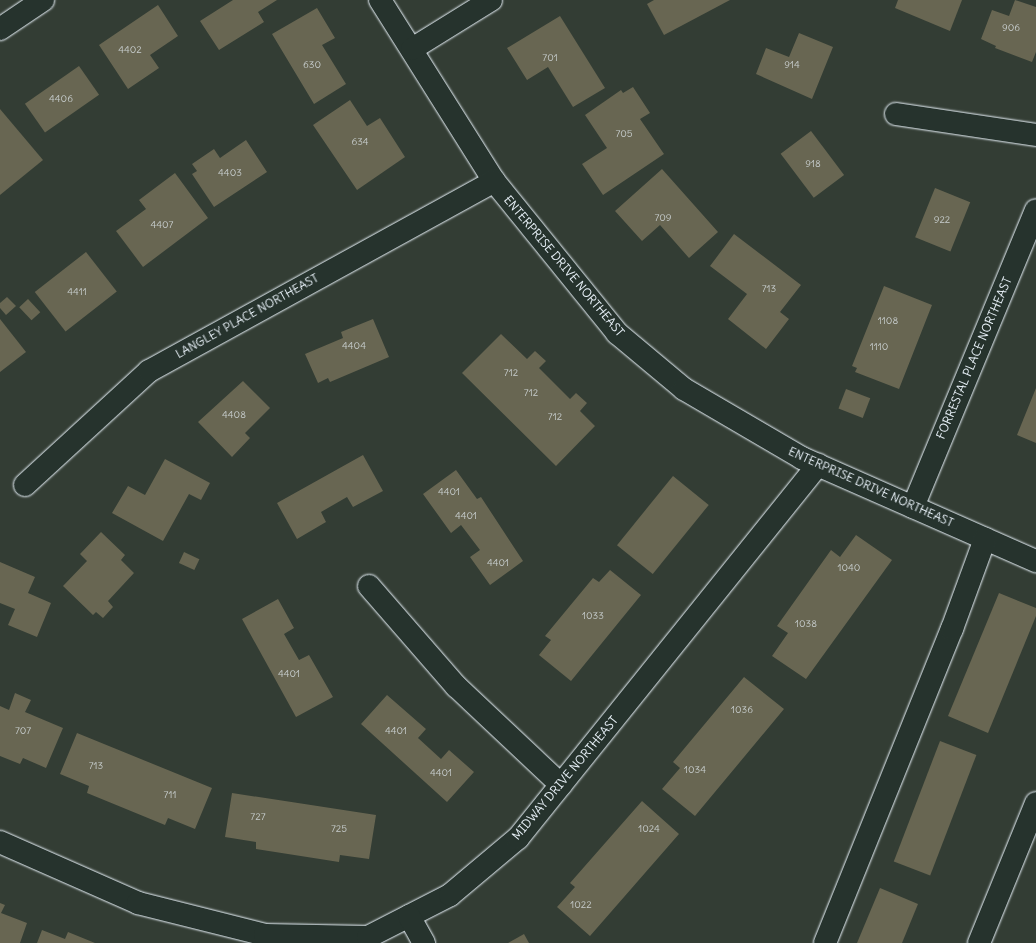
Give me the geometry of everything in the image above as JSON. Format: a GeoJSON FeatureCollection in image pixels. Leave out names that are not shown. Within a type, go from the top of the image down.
{"type":"FeatureCollection","features":[{"type":"Feature","properties":{"kind":"street"},"geometry":{"type":"LineString","coordinates":[[0,28],[43,0]]}},
{"type":"Feature","properties":{"kind":"street","name":"ENTERPRISE DRIVE NORTHEAST"},"geometry":{"type":"LineString","coordinates":[[380,0],[494,181],[617,333],[684,389],[818,466],[1036,561]]}},
{"type":"Feature","properties":{"kind":"street"},"geometry":{"type":"LineString","coordinates":[[412,50],[491,0]]}},
{"type":"Feature","properties":{"kind":"street"},"geometry":{"type":"LineString","coordinates":[[896,114],[1036,135]]}},
{"type":"Feature","properties":{"kind":"street","name":"LANGLEY PLACE NORTHEAST"},"geometry":{"type":"LineString","coordinates":[[25,485],[149,371],[494,181]]}},
{"type":"Feature","properties":{"kind":"street","name":"FORRESTAL PLACE NORTHEAST"},"geometry":{"type":"LineString","coordinates":[[913,507],[1036,210]]}},
{"type":"Feature","properties":{"kind":"street","name":"MIDWAY DRIVE NORTHEAST"},"geometry":{"type":"LineString","coordinates":[[0,842],[138,903],[265,935],[368,937],[450,895],[518,838],[818,466]]}},
{"type":"Feature","properties":{"kind":"street"},"geometry":{"type":"LineString","coordinates":[[825,943],[952,629],[985,539]]}},
{"type":"Feature","properties":{"kind":"street"},"geometry":{"type":"LineString","coordinates":[[368,586],[456,686],[561,785]]}},
{"type":"Feature","properties":{"kind":"street"},"geometry":{"type":"LineString","coordinates":[[979,943],[1036,803]]}},
{"type":"Feature","properties":{"kind":"street"},"geometry":{"type":"LineString","coordinates":[[409,916],[424,943]]}},
{"type":"Feature","properties":{"kind":"building"},"geometry":{"type":"Polygon","coordinates":[[[233,0],[277,0],[258,12],[264,22],[219,50],[200,21],[233,0]]]}},
{"type":"Feature","properties":{"kind":"building"},"geometry":{"type":"Polygon","coordinates":[[[654,0],[730,0],[664,35],[647,4],[654,0]]]}},
{"type":"Feature","properties":{"kind":"building"},"geometry":{"type":"Polygon","coordinates":[[[898,0],[962,0],[950,31],[895,8],[898,0]]]}},
{"type":"Feature","properties":{"kind":"building"},"geometry":{"type":"Polygon","coordinates":[[[1015,0],[1036,7],[1036,52],[1032,62],[995,48],[996,46],[981,39],[992,10],[1009,16],[1015,0]]]}},
{"type":"Feature","properties":{"kind":"building"},"geometry":{"type":"Polygon","coordinates":[[[158,5],[178,36],[150,55],[159,68],[128,89],[99,45],[158,5]]]}},
{"type":"Feature","properties":{"kind":"building"},"geometry":{"type":"Polygon","coordinates":[[[317,8],[335,38],[322,45],[346,84],[314,104],[272,34],[317,8]]]}},
{"type":"Feature","properties":{"kind":"building"},"geometry":{"type":"Polygon","coordinates":[[[560,16],[605,88],[573,107],[548,67],[527,80],[507,48],[560,16]]]}},
{"type":"Feature","properties":{"kind":"building"},"geometry":{"type":"Polygon","coordinates":[[[799,33],[833,47],[812,99],[756,74],[766,48],[789,57],[799,33]]]}},
{"type":"Feature","properties":{"kind":"building"},"geometry":{"type":"Polygon","coordinates":[[[79,66],[99,95],[45,133],[25,104],[79,66]]]}},
{"type":"Feature","properties":{"kind":"building"},"geometry":{"type":"Polygon","coordinates":[[[633,87],[650,113],[640,119],[664,154],[603,195],[582,164],[607,148],[585,115],[621,90],[623,93],[633,87]]]}},
{"type":"Feature","properties":{"kind":"building"},"geometry":{"type":"Polygon","coordinates":[[[350,100],[367,126],[380,118],[405,157],[357,190],[313,125],[350,100]]]}},
{"type":"Feature","properties":{"kind":"building"},"geometry":{"type":"Polygon","coordinates":[[[0,109],[43,160],[0,195],[0,109]]]}},
{"type":"Feature","properties":{"kind":"building"},"geometry":{"type":"Polygon","coordinates":[[[811,131],[844,175],[814,198],[781,154],[811,131]]]}},
{"type":"Feature","properties":{"kind":"building"},"geometry":{"type":"Polygon","coordinates":[[[246,140],[267,172],[214,207],[192,174],[197,171],[192,164],[214,149],[220,158],[246,140]]]}},
{"type":"Feature","properties":{"kind":"building"},"geometry":{"type":"Polygon","coordinates":[[[662,169],[718,232],[689,258],[660,225],[642,241],[615,211],[662,169]]]}},
{"type":"Feature","properties":{"kind":"building"},"geometry":{"type":"Polygon","coordinates":[[[175,173],[208,218],[143,267],[116,231],[146,209],[139,200],[175,173]]]}},
{"type":"Feature","properties":{"kind":"building"},"geometry":{"type":"Polygon","coordinates":[[[935,188],[970,202],[950,251],[915,237],[935,188]]]}},
{"type":"Feature","properties":{"kind":"building"},"geometry":{"type":"Polygon","coordinates":[[[734,234],[801,285],[780,312],[789,319],[766,349],[728,319],[747,294],[710,266],[734,234]]]}},
{"type":"Feature","properties":{"kind":"building"},"geometry":{"type":"Polygon","coordinates":[[[86,252],[117,291],[66,331],[35,292],[86,252]]]}},
{"type":"Feature","properties":{"kind":"building"},"geometry":{"type":"Polygon","coordinates":[[[884,286],[932,305],[899,389],[855,372],[857,368],[852,366],[884,286]]]}},
{"type":"Feature","properties":{"kind":"building"},"geometry":{"type":"Polygon","coordinates":[[[7,297],[16,306],[6,315],[0,308],[0,303],[7,297]]]}},
{"type":"Feature","properties":{"kind":"building"},"geometry":{"type":"Polygon","coordinates":[[[28,299],[40,312],[31,320],[19,307],[28,299]]]}},
{"type":"Feature","properties":{"kind":"building"},"geometry":{"type":"Polygon","coordinates":[[[0,319],[26,352],[0,372],[0,319]]]}},
{"type":"Feature","properties":{"kind":"building"},"geometry":{"type":"Polygon","coordinates":[[[373,319],[389,357],[330,382],[328,378],[318,383],[305,354],[343,338],[341,332],[373,319]]]}},
{"type":"Feature","properties":{"kind":"building"},"geometry":{"type":"Polygon","coordinates":[[[501,334],[527,359],[535,351],[546,361],[539,368],[570,399],[576,393],[587,403],[580,411],[595,426],[556,466],[462,373],[501,334]]]}},
{"type":"Feature","properties":{"kind":"building"},"geometry":{"type":"Polygon","coordinates":[[[243,381],[270,408],[245,433],[250,438],[232,457],[198,422],[243,381]]]}},
{"type":"Feature","properties":{"kind":"building"},"geometry":{"type":"Polygon","coordinates":[[[1036,388],[1036,443],[1017,435],[1036,388]]]}},
{"type":"Feature","properties":{"kind":"building"},"geometry":{"type":"Polygon","coordinates":[[[846,389],[870,398],[863,418],[838,409],[846,389]]]}},
{"type":"Feature","properties":{"kind":"building"},"geometry":{"type":"Polygon","coordinates":[[[363,455],[383,491],[353,507],[347,497],[321,512],[326,522],[297,539],[277,503],[363,455]]]}},
{"type":"Feature","properties":{"kind":"building"},"geometry":{"type":"Polygon","coordinates":[[[165,459],[210,483],[201,500],[189,494],[163,541],[112,513],[128,486],[145,495],[165,459]]]}},
{"type":"Feature","properties":{"kind":"building"},"geometry":{"type":"Polygon","coordinates":[[[456,470],[477,499],[481,497],[523,561],[490,585],[470,557],[480,550],[461,525],[451,533],[423,494],[456,470]]]}},
{"type":"Feature","properties":{"kind":"building"},"geometry":{"type":"Polygon","coordinates":[[[673,476],[709,505],[653,574],[617,545],[673,476]]]}},
{"type":"Feature","properties":{"kind":"building"},"geometry":{"type":"Polygon","coordinates":[[[101,532],[125,555],[121,560],[134,573],[108,601],[113,607],[103,618],[96,612],[93,615],[63,586],[87,561],[80,554],[101,532]]]}},
{"type":"Feature","properties":{"kind":"building"},"geometry":{"type":"Polygon","coordinates":[[[856,535],[892,560],[806,679],[772,656],[788,633],[777,626],[831,550],[840,557],[856,535]]]}},
{"type":"Feature","properties":{"kind":"building"},"geometry":{"type":"Polygon","coordinates":[[[184,552],[199,559],[194,570],[179,563],[184,552]]]}},
{"type":"Feature","properties":{"kind":"building"},"geometry":{"type":"Polygon","coordinates":[[[0,562],[35,577],[28,593],[51,603],[37,637],[8,625],[15,609],[0,603],[0,562]]]}},
{"type":"Feature","properties":{"kind":"building"},"geometry":{"type":"Polygon","coordinates":[[[610,570],[641,595],[571,681],[539,655],[551,640],[545,636],[593,578],[599,582],[610,570]]]}},
{"type":"Feature","properties":{"kind":"building"},"geometry":{"type":"Polygon","coordinates":[[[999,593],[1036,608],[1036,616],[988,733],[948,716],[999,593]]]}},
{"type":"Feature","properties":{"kind":"building"},"geometry":{"type":"Polygon","coordinates":[[[278,599],[294,628],[284,634],[299,660],[309,655],[333,697],[296,717],[242,619],[278,599]]]}},
{"type":"Feature","properties":{"kind":"building"},"geometry":{"type":"Polygon","coordinates":[[[744,677],[784,709],[695,816],[662,789],[680,768],[673,762],[744,677]]]}},
{"type":"Feature","properties":{"kind":"building"},"geometry":{"type":"Polygon","coordinates":[[[15,693],[31,700],[25,712],[63,728],[46,768],[23,758],[20,764],[0,756],[0,706],[9,710],[15,693]]]}},
{"type":"Feature","properties":{"kind":"building"},"geometry":{"type":"Polygon","coordinates":[[[387,695],[426,729],[418,738],[441,759],[449,750],[474,772],[447,802],[361,724],[387,695]]]}},
{"type":"Feature","properties":{"kind":"building"},"geometry":{"type":"Polygon","coordinates":[[[77,733],[212,788],[195,829],[168,818],[165,825],[87,793],[89,786],[60,774],[77,733]]]}},
{"type":"Feature","properties":{"kind":"building"},"geometry":{"type":"Polygon","coordinates":[[[940,741],[976,755],[930,875],[894,861],[940,741]]]}},
{"type":"Feature","properties":{"kind":"building"},"geometry":{"type":"Polygon","coordinates":[[[232,793],[376,815],[369,859],[340,855],[339,862],[256,849],[256,842],[225,837],[232,793]]]}},
{"type":"Feature","properties":{"kind":"building"},"geometry":{"type":"Polygon","coordinates":[[[642,801],[679,834],[590,936],[557,907],[575,887],[570,883],[642,801]]]}},
{"type":"Feature","properties":{"kind":"building"},"geometry":{"type":"Polygon","coordinates":[[[880,888],[918,904],[902,943],[857,943],[880,888]]]}},
{"type":"Feature","properties":{"kind":"building"},"geometry":{"type":"Polygon","coordinates":[[[0,903],[5,905],[1,913],[27,923],[20,943],[0,943],[0,903]]]}},
{"type":"Feature","properties":{"kind":"building"},"geometry":{"type":"Polygon","coordinates":[[[42,930],[65,939],[68,932],[95,943],[37,943],[42,930]]]}},
{"type":"Feature","properties":{"kind":"building"},"geometry":{"type":"Polygon","coordinates":[[[524,934],[529,943],[508,943],[524,934]]]}}]}
